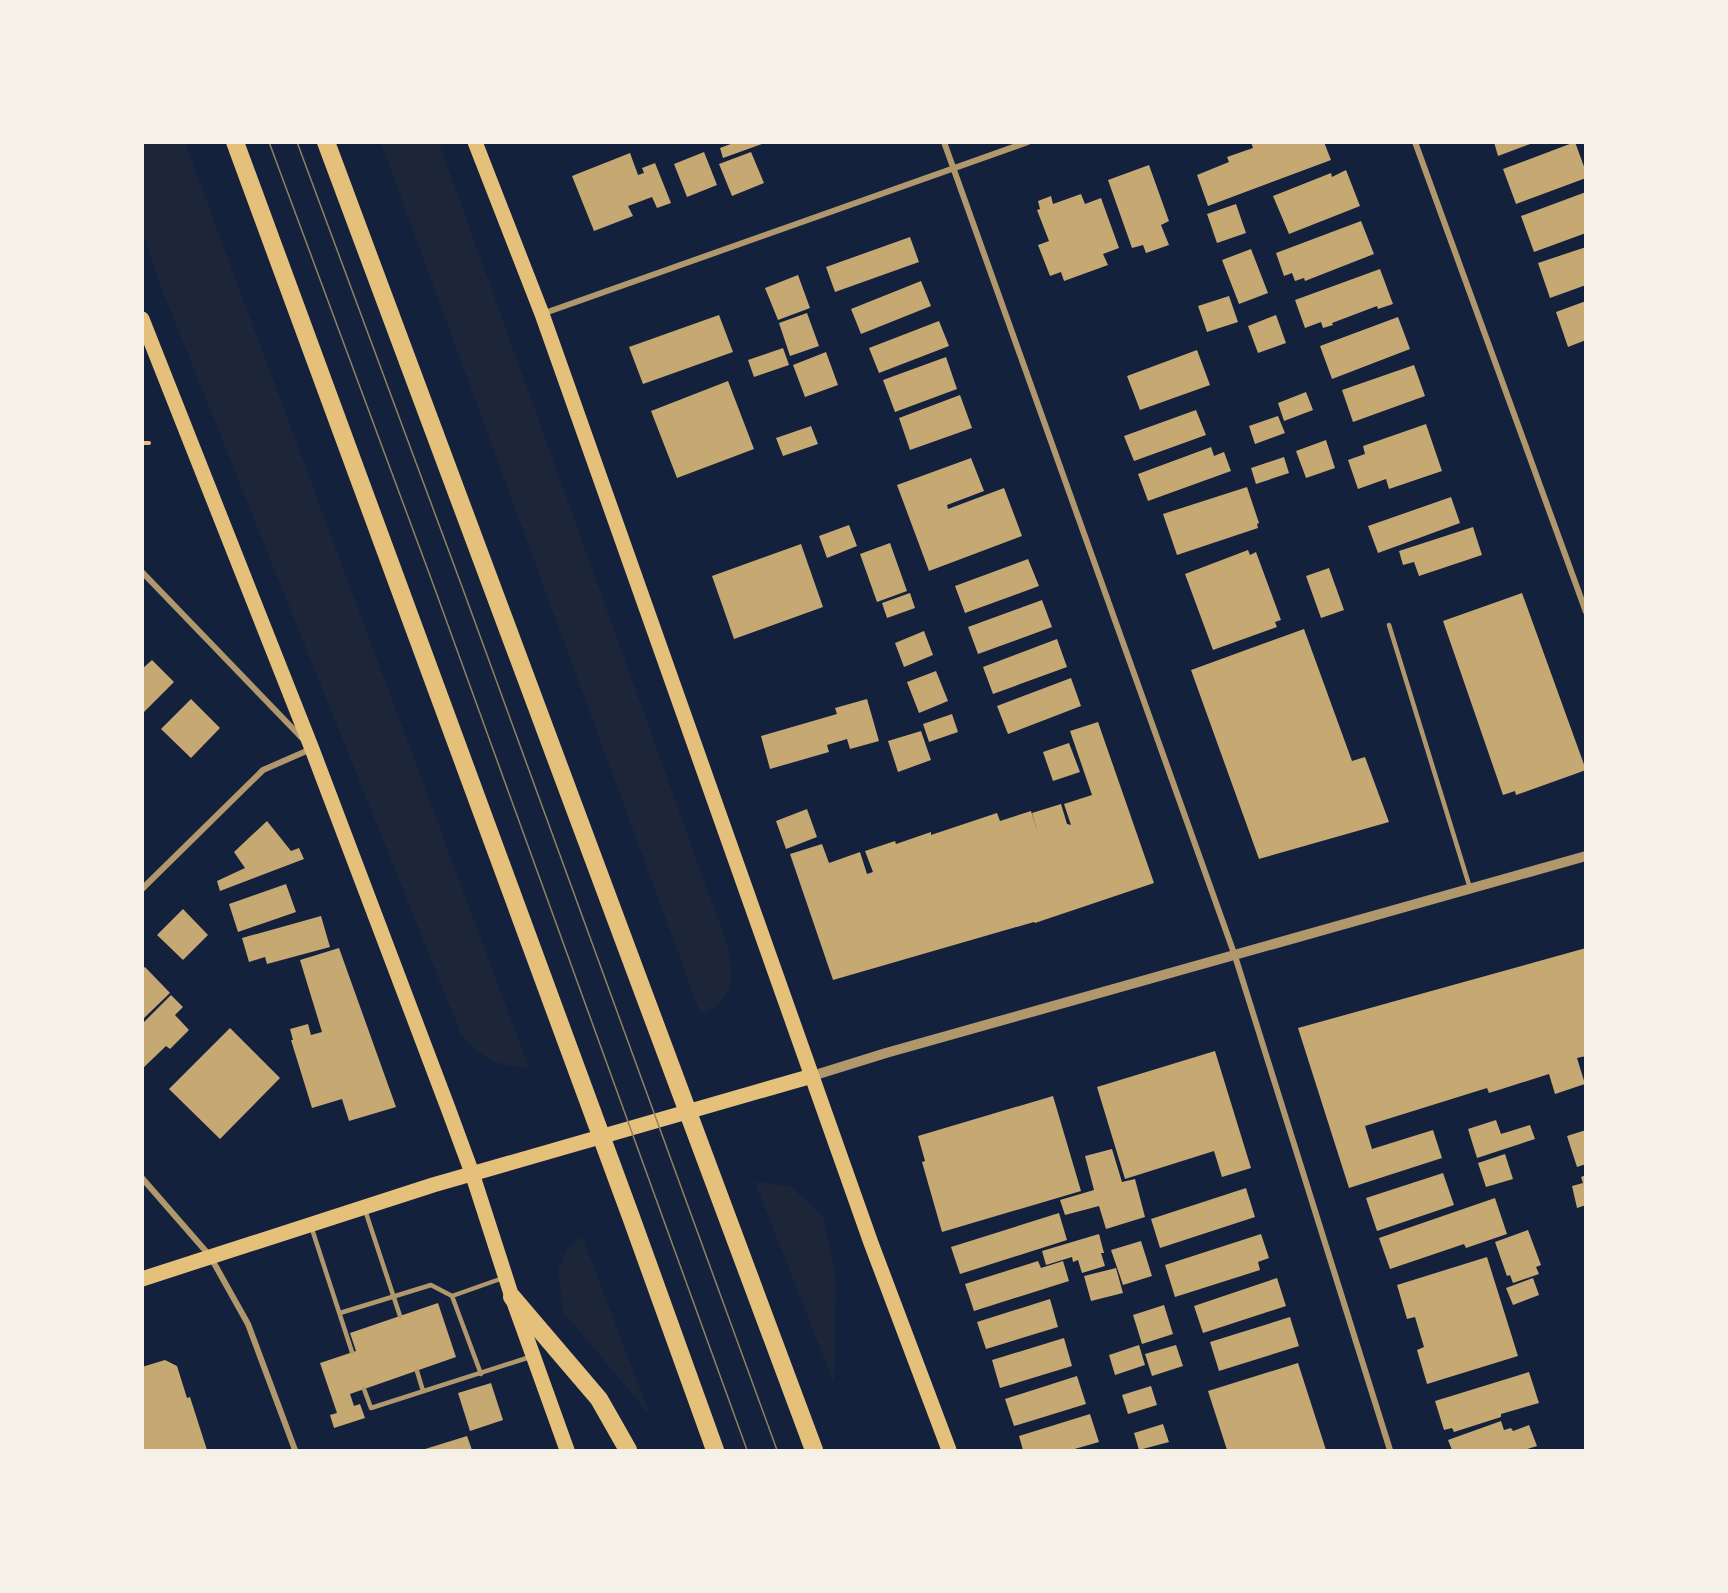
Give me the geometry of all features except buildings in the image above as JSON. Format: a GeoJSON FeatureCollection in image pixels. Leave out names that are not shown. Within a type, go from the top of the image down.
{"type":"FeatureCollection","features":[{"type":"Feature","properties":{"kind":"highway"},"geometry":{"type":"LineString","coordinates":[[235,142],[632,1217],[715,1450]]}},
{"type":"Feature","properties":{"kind":"highway"},"geometry":{"type":"LineString","coordinates":[[326,142],[814,1450]]}},
{"type":"Feature","properties":{"kind":"highway"},"geometry":{"type":"LineString","coordinates":[[512,1297],[599,1399],[628,1450]]}},
{"type":"Feature","properties":{"kind":"main road"},"geometry":{"type":"LineString","coordinates":[[475,142],[542,314],[871,1243],[949,1450]]}},
{"type":"Feature","properties":{"kind":"main road"},"geometry":{"type":"LineString","coordinates":[[142,319],[312,749],[472,1173],[512,1297],[567,1450]]}},
{"type":"Feature","properties":{"kind":"main road"},"geometry":{"type":"LineString","coordinates":[[142,1279],[472,1173],[812,1076]]}},
{"type":"Feature","properties":{"kind":"street"},"geometry":{"type":"LineString","coordinates":[[944,142],[1234,956],[1390,1450]]}},
{"type":"Feature","properties":{"kind":"street"},"geometry":{"type":"LineString","coordinates":[[542,314],[1028,142]]}},
{"type":"Feature","properties":{"kind":"street"},"geometry":{"type":"LineString","coordinates":[[1415,142],[1586,612]]}},
{"type":"Feature","properties":{"kind":"street"},"geometry":{"type":"LineString","coordinates":[[142,572],[312,749],[263,770],[142,889]]}},
{"type":"Feature","properties":{"kind":"street"},"geometry":{"type":"LineString","coordinates":[[812,1076],[1586,856]]}},
{"type":"Feature","properties":{"kind":"street"},"geometry":{"type":"LineString","coordinates":[[142,1178],[210,1256],[248,1324],[295,1450]]}},
{"type":"Feature","properties":{"kind":"lane"},"geometry":{"type":"LineString","coordinates":[[1389,625],[1470,888]]}},
{"type":"Feature","properties":{"kind":"lane"},"geometry":{"type":"LineString","coordinates":[[364,1207],[400,1316]]}},
{"type":"Feature","properties":{"kind":"lane"},"geometry":{"type":"LineString","coordinates":[[310,1224],[352,1352]]}},
{"type":"Feature","properties":{"kind":"lane"},"geometry":{"type":"LineString","coordinates":[[452,1296],[506,1277]]}},
{"type":"Feature","properties":{"kind":"lane"},"geometry":{"type":"LineString","coordinates":[[340,1313],[430,1285],[452,1296],[481,1374]]}},
{"type":"Feature","properties":{"kind":"lane"},"geometry":{"type":"LineString","coordinates":[[364,1389],[371,1408],[533,1356]]}},
{"type":"Feature","properties":{"kind":"lane"},"geometry":{"type":"LineString","coordinates":[[417,1371],[423,1391]]}},
{"type":"Feature","properties":{"kind":"path"},"geometry":{"type":"LineString","coordinates":[[142,443],[149,443]]}},
{"type":"Feature","properties":{"kind":"shaded area"},"geometry":{"type":"Polygon","coordinates":[[[142,143],[185,143],[529,1068],[491,1060],[477,1051],[461,1034],[161,287],[143,232],[142,143]]]}},
{"type":"Feature","properties":{"kind":"shaded area"},"geometry":{"type":"Polygon","coordinates":[[[381,143],[439,143],[728,947],[731,979],[726,995],[712,1009],[701,1015],[381,143]]]}},
{"type":"Feature","properties":{"kind":"shaded area"},"geometry":{"type":"Polygon","coordinates":[[[755,1182],[790,1186],[823,1216],[836,1278],[834,1383],[755,1182]]]}},
{"type":"Feature","properties":{"kind":"shaded area"},"geometry":{"type":"Polygon","coordinates":[[[582,1236],[650,1415],[563,1312],[558,1271],[566,1250],[582,1236]]]}},
{"type":"Feature","properties":{"kind":"tram line"},"geometry":{"type":"LineString","coordinates":[[269,142],[432,581],[747,1450]]}},
{"type":"Feature","properties":{"kind":"tram line"},"geometry":{"type":"LineString","coordinates":[[297,142],[777,1450]]}}]}
